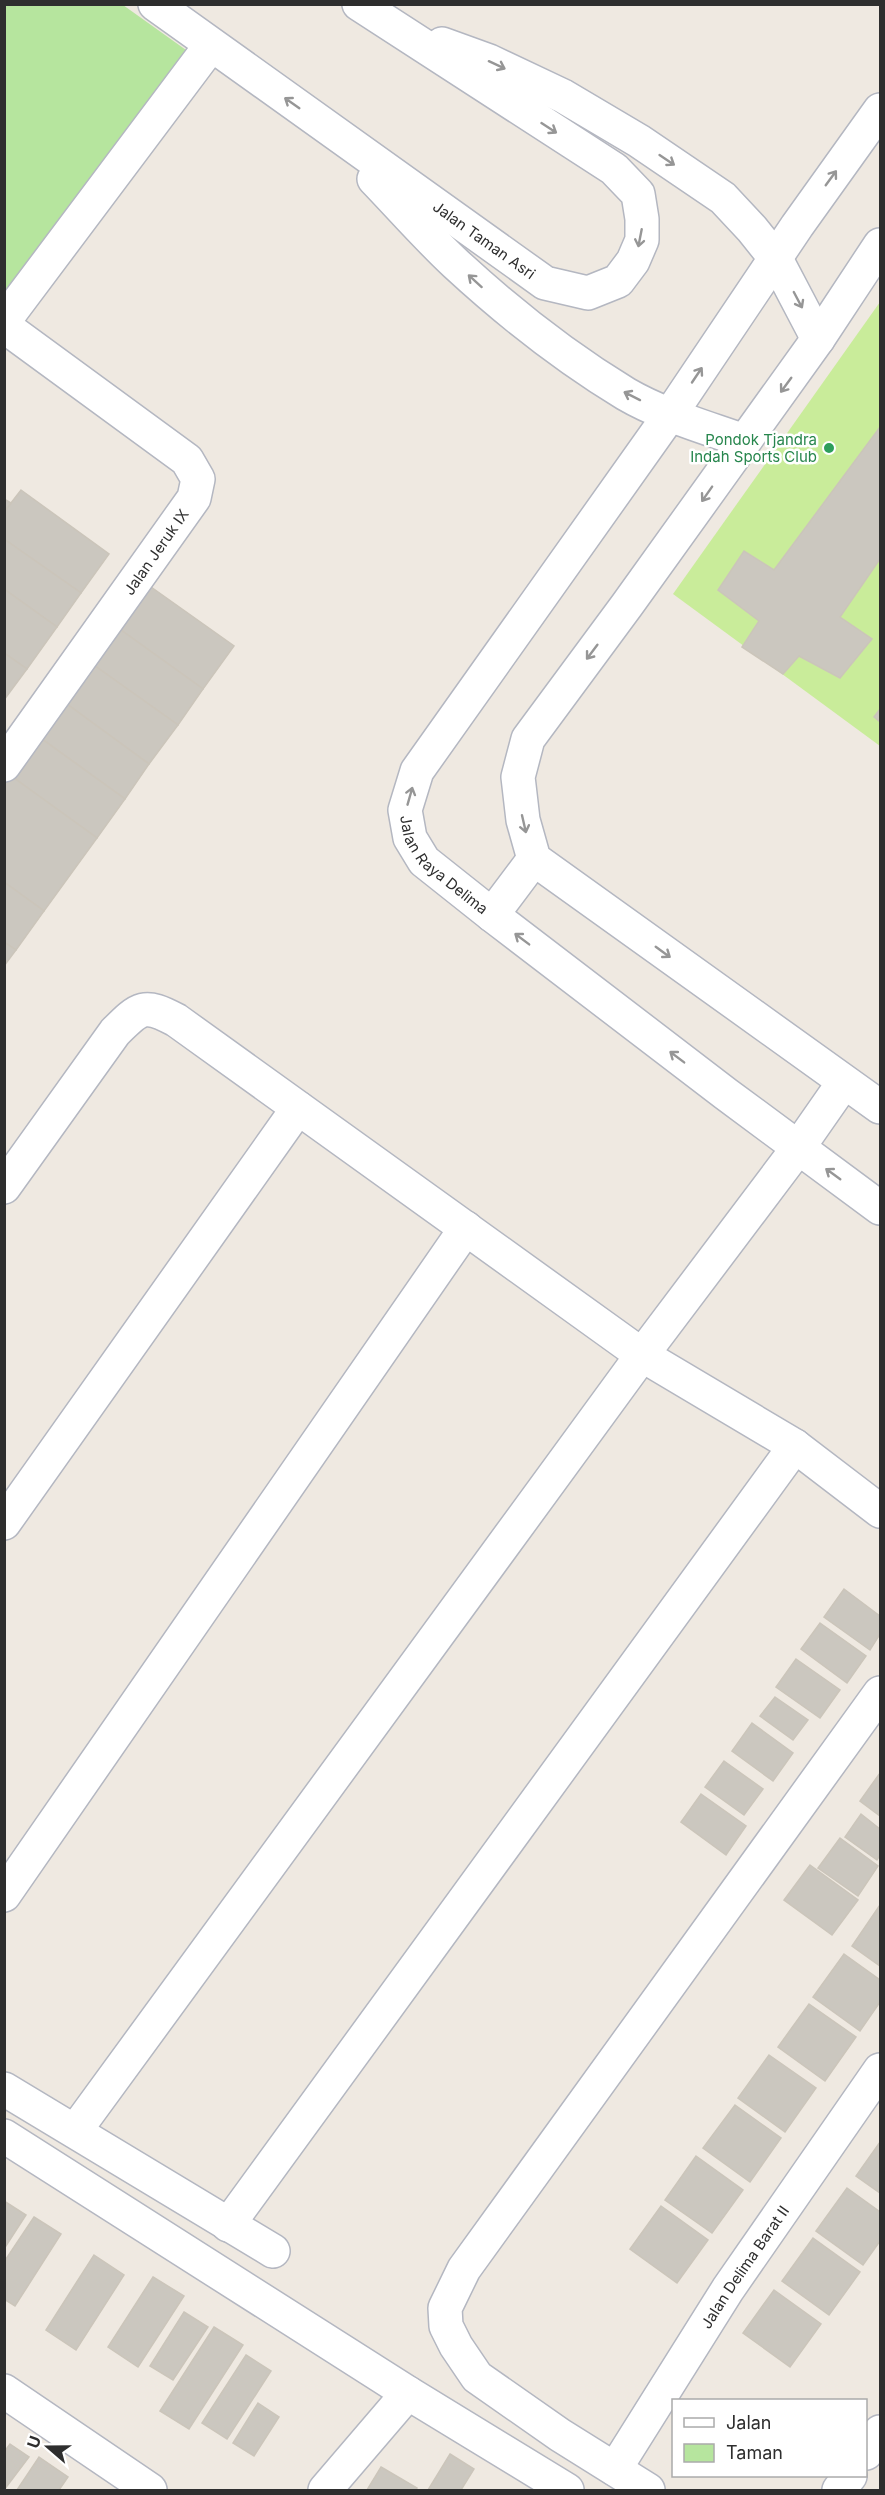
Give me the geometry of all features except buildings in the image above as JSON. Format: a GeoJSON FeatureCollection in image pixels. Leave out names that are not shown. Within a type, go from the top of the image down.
{"type":"FeatureCollection","features":[{"type":"Feature","properties":{"kind":"street","name":"Jalan Taman Asri"},"geometry":{"type":"LineString","coordinates":[[155,4],[545,282],[588,293],[618,281],[633,261],[642,240],[642,219],[638,194],[614,170],[371,13]]}},
{"type":"Feature","properties":{"kind":"street"},"geometry":{"type":"LineString","coordinates":[[371,13],[489,61],[563,96],[639,141],[723,198],[776,259],[818,339]]}},
{"type":"Feature","properties":{"kind":"street"},"geometry":{"type":"LineString","coordinates":[[4,321],[211,45]]}},
{"type":"Feature","properties":{"kind":"street"},"geometry":{"type":"LineString","coordinates":[[673,410],[797,226],[880,110]]}},
{"type":"Feature","properties":{"kind":"street"},"geometry":{"type":"LineString","coordinates":[[321,124],[454,262],[508,311],[572,358],[627,394],[749,435]]}},
{"type":"Feature","properties":{"kind":"street"},"geometry":{"type":"LineString","coordinates":[[880,245],[818,339],[528,739],[518,777],[523,820],[534,859],[880,1107]]}},
{"type":"Feature","properties":{"kind":"street","name":"Jalan Jeruk IX"},"geometry":{"type":"LineString","coordinates":[[4,326],[187,460],[198,479],[194,498],[4,765]]}},
{"type":"Feature","properties":{"kind":"street","name":"Jalan Raya Delima"},"geometry":{"type":"LineString","coordinates":[[673,410],[417,771],[405,810],[410,838],[424,861],[492,915],[880,1208]]}},
{"type":"Feature","properties":{"kind":"street"},"geometry":{"type":"LineString","coordinates":[[492,915],[534,859]]}},
{"type":"Feature","properties":{"kind":"street"},"geometry":{"type":"LineString","coordinates":[[4,1187],[116,1032],[134,1012],[147,1009],[160,1011],[176,1020],[642,1355],[795,1446],[880,1511]]}},
{"type":"Feature","properties":{"kind":"street"},"geometry":{"type":"LineString","coordinates":[[75,2131],[642,1355],[798,1148],[843,1082]]}},
{"type":"Feature","properties":{"kind":"street"},"geometry":{"type":"LineString","coordinates":[[4,1523],[298,1108]]}},
{"type":"Feature","properties":{"kind":"street"},"geometry":{"type":"LineString","coordinates":[[4,1895],[466,1228]]}},
{"type":"Feature","properties":{"kind":"street"},"geometry":{"type":"LineString","coordinates":[[228,2225],[795,1446]]}},
{"type":"Feature","properties":{"kind":"street"},"geometry":{"type":"LineString","coordinates":[[648,2490],[477,2377],[456,2346],[446,2326],[445,2308],[464,2269],[880,1693]]}},
{"type":"Feature","properties":{"kind":"street","name":"Jalan Delima Barat II"},"geometry":{"type":"LineString","coordinates":[[615,2469],[728,2289],[880,2070]]}},
{"type":"Feature","properties":{"kind":"street"},"geometry":{"type":"LineString","coordinates":[[4,2089],[273,2251]]}},
{"type":"Feature","properties":{"kind":"street"},"geometry":{"type":"LineString","coordinates":[[4,2136],[408,2393],[567,2490]]}},
{"type":"Feature","properties":{"kind":"street"},"geometry":{"type":"LineString","coordinates":[[4,2391],[150,2490]]}},
{"type":"Feature","properties":{"kind":"street"},"geometry":{"type":"LineString","coordinates":[[325,2490],[408,2393]]}},
{"type":"Feature","properties":{"kind":"street"},"geometry":{"type":"LineString","coordinates":[[867,2452],[880,2432]]}},
{"type":"Feature","properties":{"kind":"street"},"geometry":{"type":"LineString","coordinates":[[839,2490],[849,2477]]}},
{"type":"Feature","properties":{"kind":"green space"},"geometry":{"type":"Polygon","coordinates":[[[5,5],[123,5],[186,50],[5,293],[5,5]]]}},
{"type":"Feature","properties":{"kind":"green space","name":"Pondok Tjandra Indah Sports Club"},"geometry":{"type":"Polygon","coordinates":[[[880,302],[880,746],[673,594],[880,302]]]}},
{"type":"Feature","properties":{"kind":"place","name":"Pondok Tjandra Indah Sports Club"},"geometry":{"type":"Point","coordinates":[829,448]}}]}
